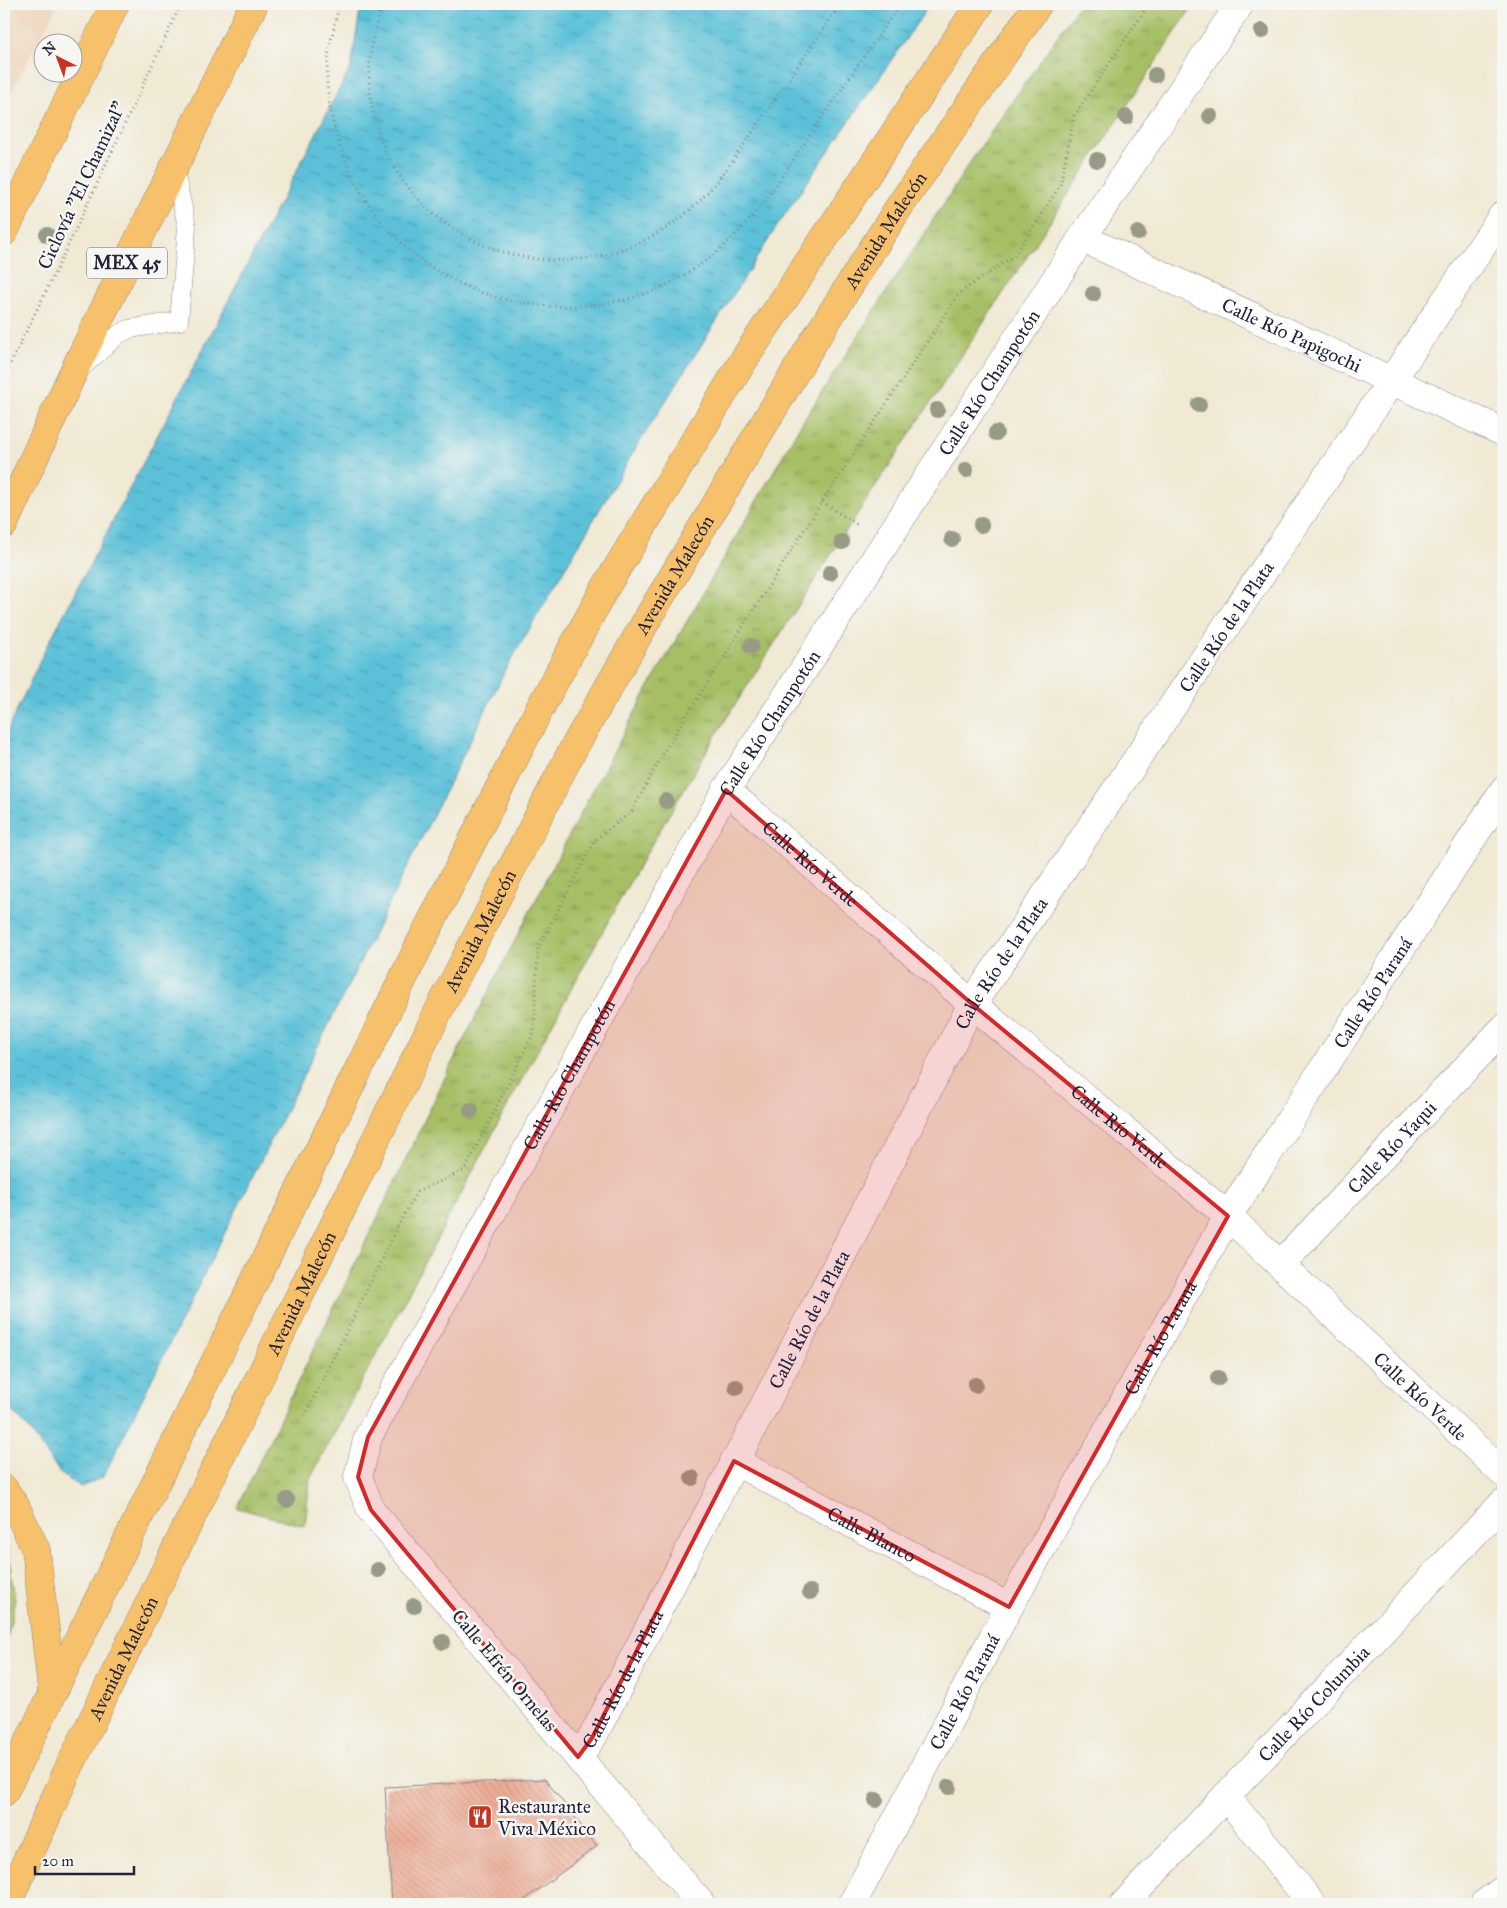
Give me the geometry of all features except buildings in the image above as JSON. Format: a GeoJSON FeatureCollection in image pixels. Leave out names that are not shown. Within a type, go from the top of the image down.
{"type":"FeatureCollection","features":[{"type":"Feature","properties":{"kind":"main road"},"geometry":{"type":"LineString","coordinates":[[4,232],[115,4]]}},
{"type":"Feature","properties":{"kind":"main road","name":"MEX 45"},"geometry":{"type":"LineString","coordinates":[[4,524],[71,377],[254,4]]}},
{"type":"Feature","properties":{"kind":"main road"},"geometry":{"type":"LineString","coordinates":[[4,1792],[52,1690],[426,932],[541,706],[605,588],[745,358],[980,4]]}},
{"type":"Feature","properties":{"kind":"main road","name":"Avenida Malecón"},"geometry":{"type":"LineString","coordinates":[[8,1904],[66,1774],[439,1010],[572,751],[652,611],[809,349],[900,207],[1038,4]]}},
{"type":"Feature","properties":{"kind":"main road"},"geometry":{"type":"LineString","coordinates":[[4,1489],[16,1507],[36,1550],[52,1690]]}},
{"type":"Feature","properties":{"kind":"street","name":"Calle Río Champotón"},"geometry":{"type":"LineString","coordinates":[[358,1477],[368,1437],[726,790],[1082,238],[1240,4]]}},
{"type":"Feature","properties":{"kind":"street","name":"Calle Río de la Plata"},"geometry":{"type":"LineString","coordinates":[[578,1757],[592,1738],[972,1004],[1503,215]]}},
{"type":"Feature","properties":{"kind":"street","name":"Calle Río Papigochi"},"geometry":{"type":"LineString","coordinates":[[1082,238],[1503,432]]}},
{"type":"Feature","properties":{"kind":"street","name":"Calle Río Verde"},"geometry":{"type":"LineString","coordinates":[[726,790],[972,1004],[1228,1216],[1503,1473]]}},
{"type":"Feature","properties":{"kind":"street","name":"Calle Río Paraná"},"geometry":{"type":"LineString","coordinates":[[852,1904],[1010,1607],[1228,1216],[1503,791]]}},
{"type":"Feature","properties":{"kind":"street","name":"Calle Río Yaqui"},"geometry":{"type":"LineString","coordinates":[[1281,1264],[1503,1030]]}},
{"type":"Feature","properties":{"kind":"street","name":"Calle Blanco"},"geometry":{"type":"LineString","coordinates":[[734,1462],[1010,1607]]}},
{"type":"Feature","properties":{"kind":"street","name":"Calle Efrén Ornelas"},"geometry":{"type":"LineString","coordinates":[[358,1477],[370,1510],[701,1904]]}},
{"type":"Feature","properties":{"kind":"street","name":"Calle Río Columbia"},"geometry":{"type":"LineString","coordinates":[[1124,1904],[1503,1503]]}},
{"type":"Feature","properties":{"kind":"street"},"geometry":{"type":"LineString","coordinates":[[1226,1796],[1312,1904]]}},
{"type":"Feature","properties":{"kind":"street"},"geometry":{"type":"LineString","coordinates":[[1484,1904],[1503,1890]]}},
{"type":"Feature","properties":{"kind":"lane"},"geometry":{"type":"LineString","coordinates":[[71,377],[101,353],[118,335],[129,329],[180,321],[187,227],[174,166]]}},
{"type":"Feature","properties":{"kind":"path","name":"Ciclovía \"El Chamizal\""},"geometry":{"type":"LineString","coordinates":[[4,377],[66,252],[181,4]]}},
{"type":"Feature","properties":{"kind":"path"},"geometry":{"type":"LineString","coordinates":[[340,4],[328,56],[327,92],[335,130],[346,164],[383,225],[407,250],[435,271],[482,294],[516,304],[554,307],[606,304],[643,295],[673,282],[725,246],[764,201],[900,4]]}},
{"type":"Feature","properties":{"kind":"path"},"geometry":{"type":"LineString","coordinates":[[383,4],[373,29],[368,67],[370,100],[378,136],[393,166],[411,190],[432,212],[458,232],[489,248],[517,256],[557,261],[595,258],[633,246],[664,230],[693,208],[720,178],[841,4]]}},
{"type":"Feature","properties":{"kind":"path"},"geometry":{"type":"LineString","coordinates":[[305,1416],[398,1224],[417,1192],[465,1170],[534,1032],[538,948],[595,840],[632,811],[666,748],[822,502],[959,294],[1014,256],[1060,186],[1074,116],[1150,4]]}},
{"type":"Feature","properties":{"kind":"path"},"geometry":{"type":"LineString","coordinates":[[822,502],[885,543]]}},
{"type":"Feature","properties":{"kind":"highlighted area"},"geometry":{"type":"Polygon","coordinates":[[[726,790],[972,1004],[1228,1216],[1009,1607],[734,1461],[592,1738],[578,1757],[371,1510],[358,1477],[368,1437],[726,790]]]}},
{"type":"Feature","properties":{"kind":"shaded area"},"geometry":{"type":"Polygon","coordinates":[[[4,4],[58,4],[43,32],[32,32],[32,53],[11,93],[4,85],[4,4]]]}},
{"type":"Feature","properties":{"kind":"green space"},"geometry":{"type":"Polygon","coordinates":[[[1080,4],[1194,4],[848,528],[719,730],[634,874],[509,1103],[310,1479],[305,1526],[237,1508],[456,1055],[578,818],[646,692],[800,426],[975,155],[1080,4]]]}},
{"type":"Feature","properties":{"kind":"green space"},"geometry":{"type":"Polygon","coordinates":[[[4,1540],[8,1548],[15,1600],[4,1657],[4,1540]]]}},
{"type":"Feature","properties":{"kind":"water"},"geometry":{"type":"Polygon","coordinates":[[[361,4],[930,4],[779,223],[637,446],[507,667],[103,1477],[81,1487],[61,1474],[26,1425],[4,1404],[4,738],[44,652],[351,67],[361,4]]]}},
{"type":"Feature","properties":{"kind":"place","name":"Restaurante Viva México"},"geometry":{"type":"Point","coordinates":[480,1817]}}]}
